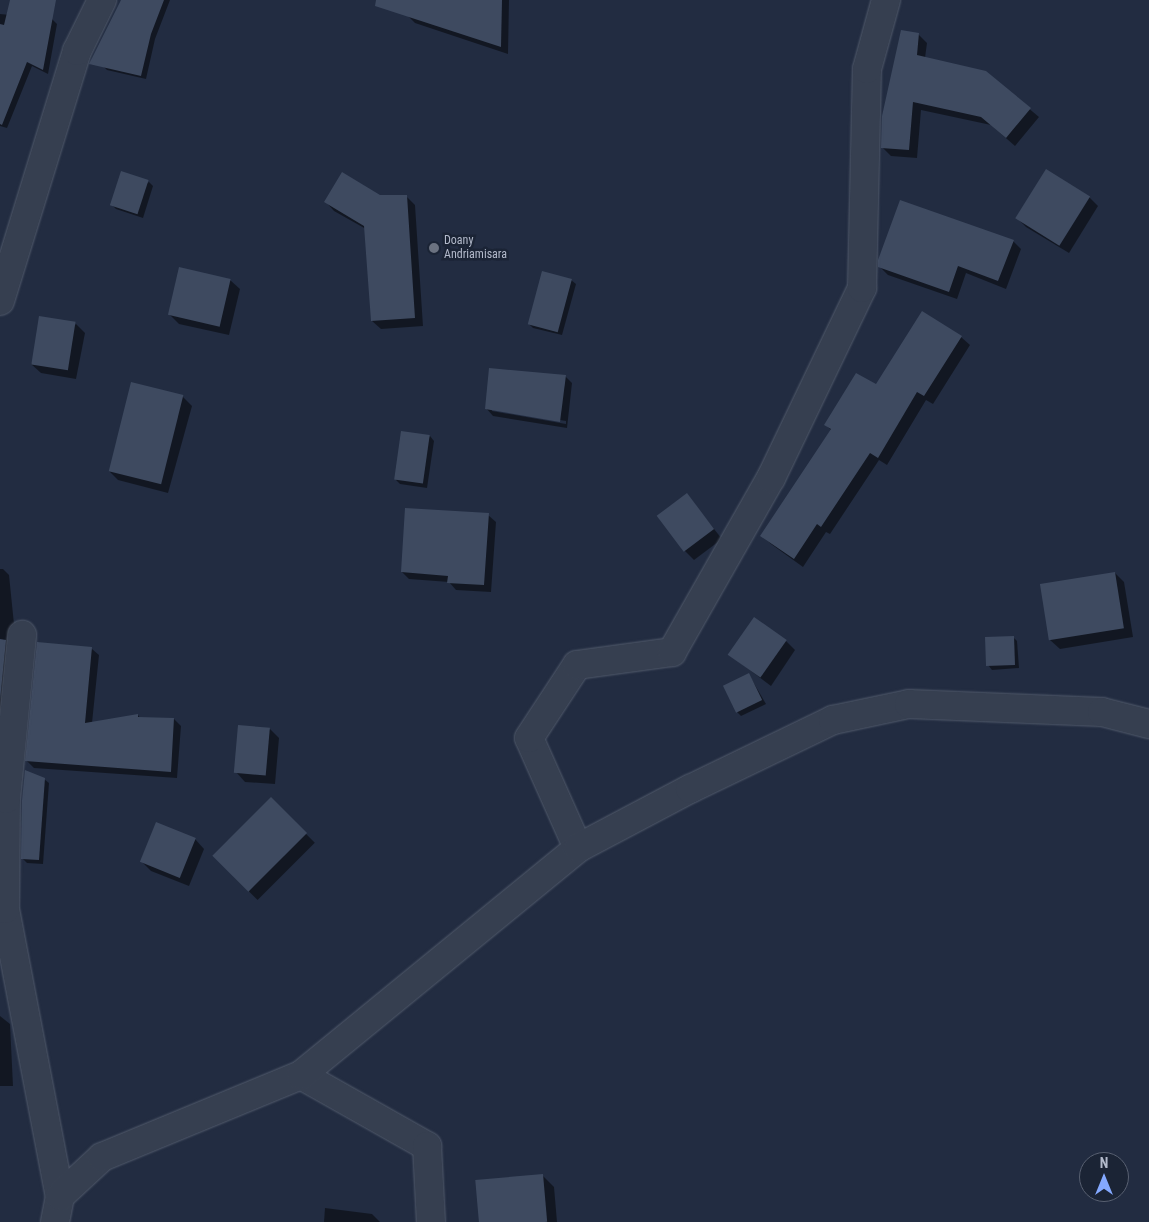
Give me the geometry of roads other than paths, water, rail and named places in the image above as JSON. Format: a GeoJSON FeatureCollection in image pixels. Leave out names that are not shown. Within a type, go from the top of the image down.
{"type":"FeatureCollection","features":[{"type":"Feature","properties":{"kind":"street"},"geometry":{"type":"LineString","coordinates":[[0,301],[77,51],[102,0]]}},
{"type":"Feature","properties":{"kind":"street"},"geometry":{"type":"LineString","coordinates":[[578,848],[529,738],[577,665],[672,652],[771,478],[862,288],[867,69],[886,0]]}},
{"type":"Feature","properties":{"kind":"street"},"geometry":{"type":"LineString","coordinates":[[22,635],[6,799],[3,907],[60,1196],[55,1222]]}},
{"type":"Feature","properties":{"kind":"street"},"geometry":{"type":"LineString","coordinates":[[60,1196],[102,1157],[301,1075],[578,848],[690,789],[833,720],[909,704],[1102,712],[1149,724]]}},
{"type":"Feature","properties":{"kind":"street"},"geometry":{"type":"LineString","coordinates":[[301,1075],[427,1146],[431,1222]]}},
{"type":"Feature","properties":{"kind":"place","name":"Doany Andriamisara"},"geometry":{"type":"Point","coordinates":[434,248]}}]}
